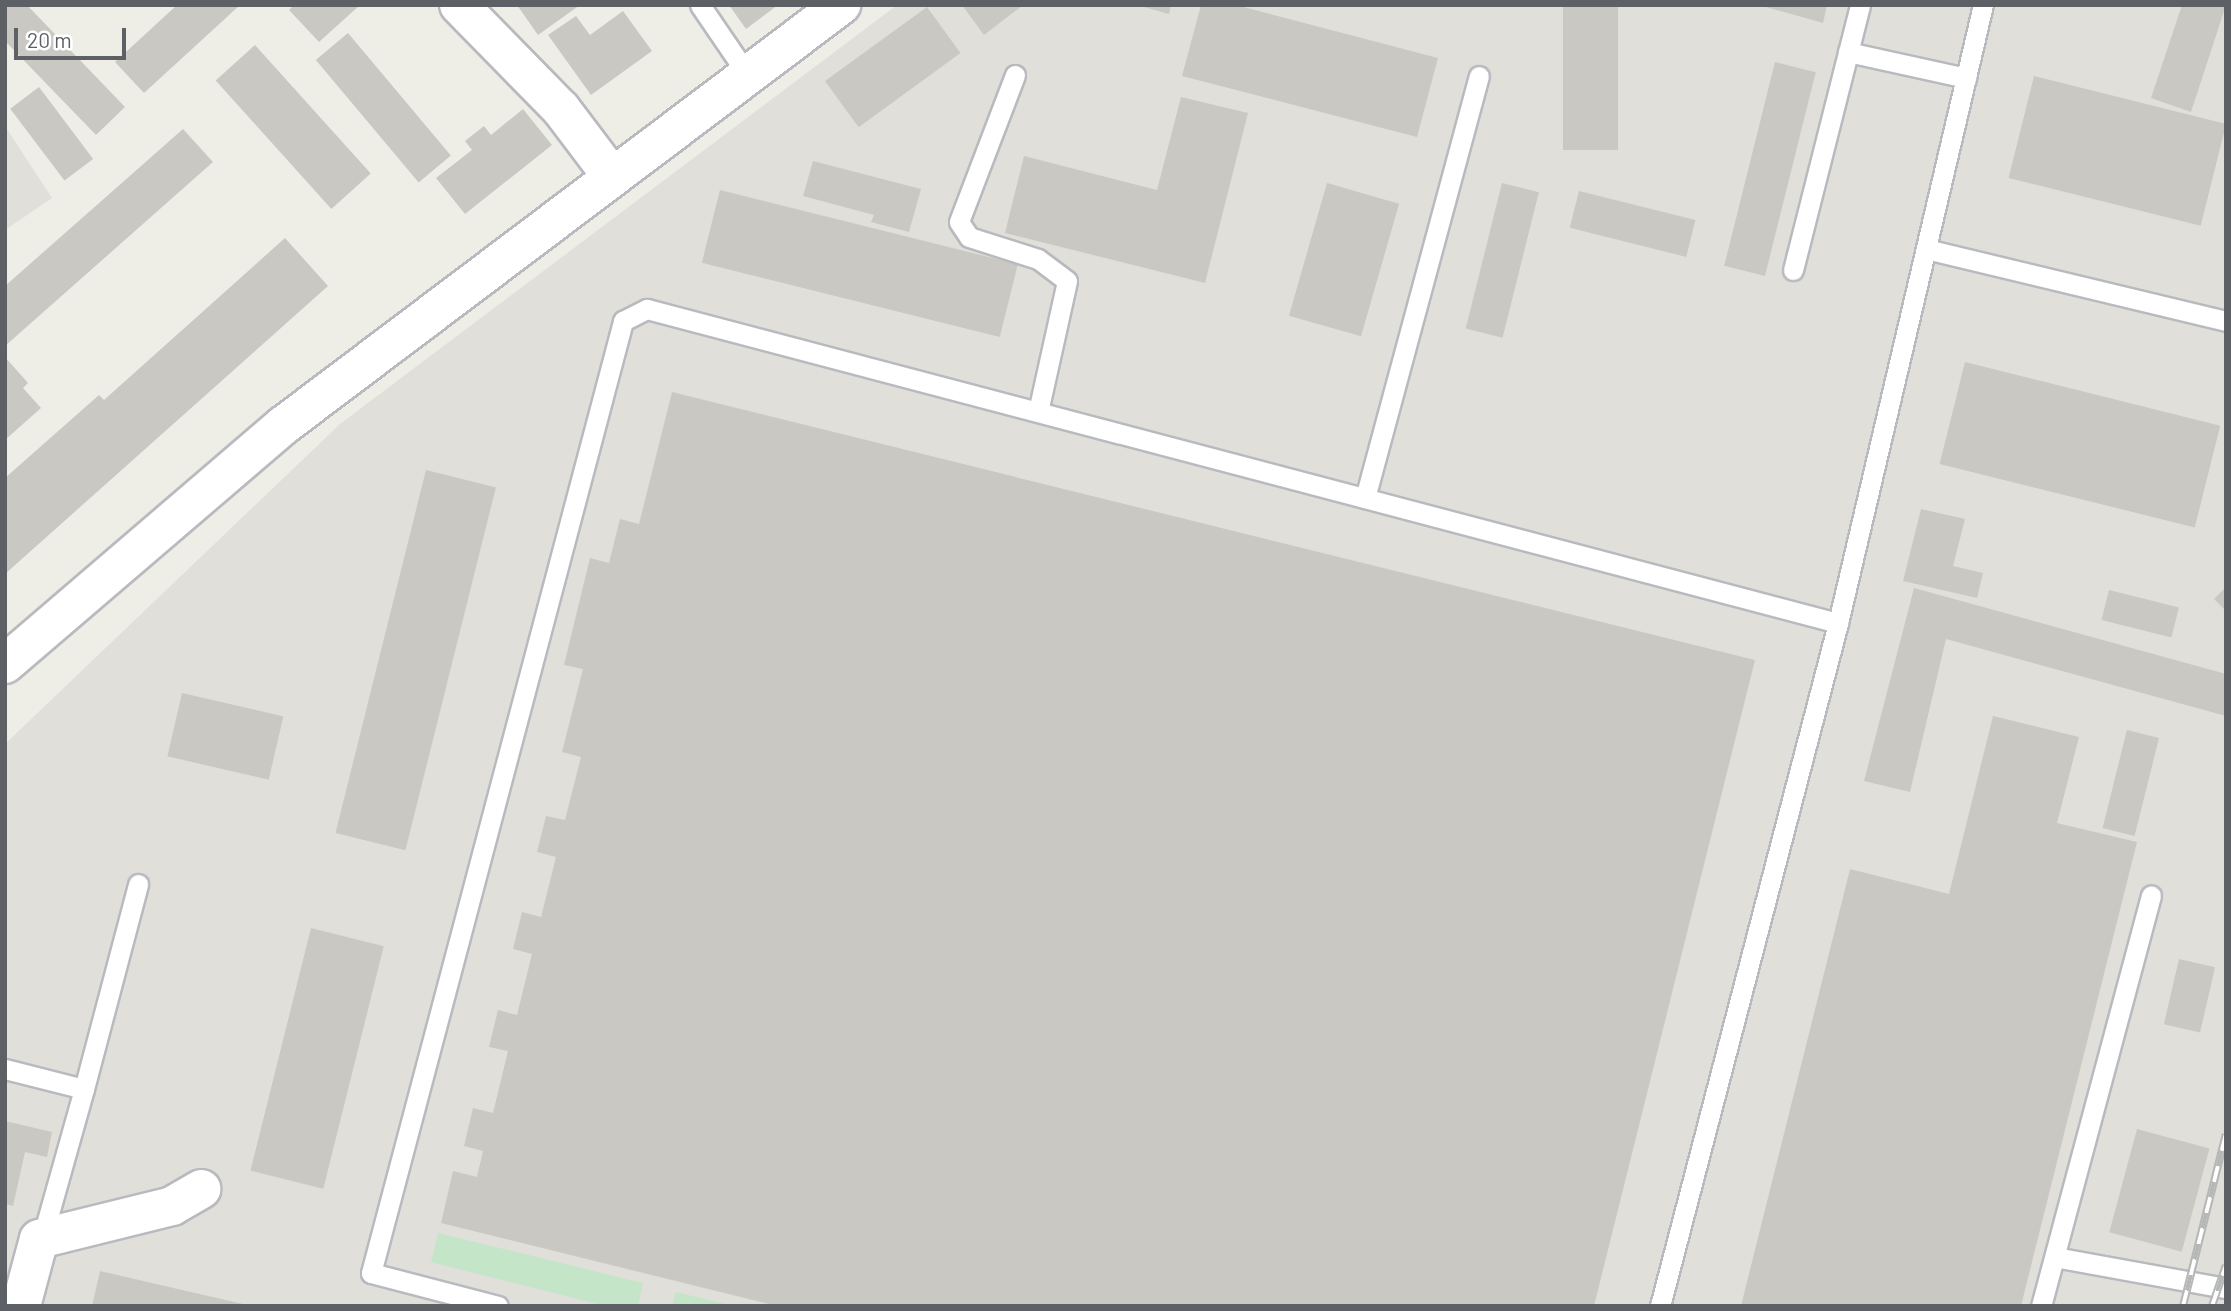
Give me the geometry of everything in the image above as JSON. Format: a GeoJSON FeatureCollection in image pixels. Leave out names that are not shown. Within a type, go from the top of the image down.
{"type":"FeatureCollection","features":[{"type":"Feature","properties":{"kind":"main road"},"geometry":{"type":"LineString","coordinates":[[459,5],[561,109],[611,174]]}},
{"type":"Feature","properties":{"kind":"main road"},"geometry":{"type":"LineString","coordinates":[[5,664],[284,425],[611,174],[841,5]]}},
{"type":"Feature","properties":{"kind":"main road"},"geometry":{"type":"LineString","coordinates":[[21,1306],[42,1238],[172,1206],[202,1189]]}},
{"type":"Feature","properties":{"kind":"lane"},"geometry":{"type":"LineString","coordinates":[[700,5],[747,74]]}},
{"type":"Feature","properties":{"kind":"lane"},"geometry":{"type":"LineString","coordinates":[[1793,270],[1860,5]]}},
{"type":"Feature","properties":{"kind":"lane"},"geometry":{"type":"LineString","coordinates":[[1660,1306],[1838,623],[1983,5]]}},
{"type":"Feature","properties":{"kind":"lane"},"geometry":{"type":"LineString","coordinates":[[1849,52],[1966,78]]}},
{"type":"Feature","properties":{"kind":"lane"},"geometry":{"type":"LineString","coordinates":[[1015,75],[959,222],[969,237],[1038,259],[1067,281],[1038,412]]}},
{"type":"Feature","properties":{"kind":"lane"},"geometry":{"type":"LineString","coordinates":[[1365,498],[1479,76]]}},
{"type":"Feature","properties":{"kind":"lane"},"geometry":{"type":"LineString","coordinates":[[1926,249],[2226,321]]}},
{"type":"Feature","properties":{"kind":"lane"},"geometry":{"type":"LineString","coordinates":[[498,1306],[371,1273],[623,321],[647,309],[1838,623]]}},
{"type":"Feature","properties":{"kind":"lane"},"geometry":{"type":"LineString","coordinates":[[42,1238],[138,884]]}},
{"type":"Feature","properties":{"kind":"lane"},"geometry":{"type":"LineString","coordinates":[[2041,1306],[2151,895]]}},
{"type":"Feature","properties":{"kind":"lane"},"geometry":{"type":"LineString","coordinates":[[5,1069],[84,1089]]}},
{"type":"Feature","properties":{"kind":"lane"},"geometry":{"type":"LineString","coordinates":[[2054,1256],[2226,1288]]}},
{"type":"Feature","properties":{"kind":"shaded area"},"geometry":{"type":"Polygon","coordinates":[[[897,5],[2226,5],[2226,1306],[5,1306],[5,744],[340,424],[897,5]]]}},
{"type":"Feature","properties":{"kind":"shaded area"},"geometry":{"type":"Polygon","coordinates":[[[5,126],[52,198],[5,230],[5,126]]]}},
{"type":"Feature","properties":{"kind":"green space"},"geometry":{"type":"Polygon","coordinates":[[[438,1233],[643,1283],[638,1306],[605,1306],[431,1262],[438,1233]]]}},
{"type":"Feature","properties":{"kind":"green space"},"geometry":{"type":"Polygon","coordinates":[[[676,1292],[733,1306],[672,1306],[676,1292]]]}},
{"type":"Feature","properties":{"kind":"building"},"geometry":{"type":"Polygon","coordinates":[[[5,5],[27,5],[125,107],[96,135],[5,41],[5,5]]]}},
{"type":"Feature","properties":{"kind":"building"},"geometry":{"type":"Polygon","coordinates":[[[177,5],[240,5],[144,93],[115,62],[177,5]]]}},
{"type":"Feature","properties":{"kind":"building"},"geometry":{"type":"Polygon","coordinates":[[[294,5],[360,5],[319,42],[289,10],[294,5]]]}},
{"type":"Feature","properties":{"kind":"building"},"geometry":{"type":"Polygon","coordinates":[[[517,5],[580,5],[538,35],[517,5]]]}},
{"type":"Feature","properties":{"kind":"building"},"geometry":{"type":"Polygon","coordinates":[[[729,5],[778,5],[746,29],[729,5]]]}},
{"type":"Feature","properties":{"kind":"building"},"geometry":{"type":"Polygon","coordinates":[[[962,5],[1023,5],[984,35],[962,5]]]}},
{"type":"Feature","properties":{"kind":"building"},"geometry":{"type":"Polygon","coordinates":[[[1137,5],[1171,5],[1169,14],[1137,5]]]}},
{"type":"Feature","properties":{"kind":"building"},"geometry":{"type":"Polygon","coordinates":[[[1201,5],[1236,5],[1438,58],[1417,137],[1182,76],[1201,5]]]}},
{"type":"Feature","properties":{"kind":"building"},"geometry":{"type":"Polygon","coordinates":[[[1563,5],[1618,5],[1618,150],[1563,150],[1563,5]]]}},
{"type":"Feature","properties":{"kind":"building"},"geometry":{"type":"Polygon","coordinates":[[[1759,5],[1827,5],[1823,23],[1759,5]]]}},
{"type":"Feature","properties":{"kind":"building"},"geometry":{"type":"Polygon","coordinates":[[[2182,5],[2226,5],[2191,112],[2151,98],[2182,5]]]}},
{"type":"Feature","properties":{"kind":"building"},"geometry":{"type":"Polygon","coordinates":[[[927,7],[961,53],[859,127],[825,81],[927,7]]]}},
{"type":"Feature","properties":{"kind":"building"},"geometry":{"type":"Polygon","coordinates":[[[623,11],[652,51],[591,95],[548,35],[576,16],[590,35],[623,11]]]}},
{"type":"Feature","properties":{"kind":"building"},"geometry":{"type":"Polygon","coordinates":[[[348,33],[451,156],[419,183],[316,60],[348,33]]]}},
{"type":"Feature","properties":{"kind":"building"},"geometry":{"type":"Polygon","coordinates":[[[255,45],[371,174],[331,209],[216,80],[255,45]]]}},
{"type":"Feature","properties":{"kind":"building"},"geometry":{"type":"Polygon","coordinates":[[[1775,62],[1816,72],[1765,276],[1724,266],[1775,62]]]}},
{"type":"Feature","properties":{"kind":"building"},"geometry":{"type":"Polygon","coordinates":[[[2034,76],[2226,124],[2201,226],[2009,178],[2034,76]]]}},
{"type":"Feature","properties":{"kind":"building"},"geometry":{"type":"Polygon","coordinates":[[[39,87],[93,159],[64,181],[10,109],[39,87]]]}},
{"type":"Feature","properties":{"kind":"building"},"geometry":{"type":"Polygon","coordinates":[[[1181,97],[1248,113],[1205,283],[1005,233],[1024,156],[1157,190],[1181,97]]]}},
{"type":"Feature","properties":{"kind":"building"},"geometry":{"type":"Polygon","coordinates":[[[523,109],[552,145],[465,214],[436,178],[472,150],[465,141],[484,126],[491,135],[523,109]]]}},
{"type":"Feature","properties":{"kind":"building"},"geometry":{"type":"Polygon","coordinates":[[[183,129],[213,162],[5,346],[5,286],[183,129]]]}},
{"type":"Feature","properties":{"kind":"building"},"geometry":{"type":"Polygon","coordinates":[[[813,161],[921,189],[909,232],[871,222],[874,215],[803,196],[813,161]]]}},
{"type":"Feature","properties":{"kind":"building"},"geometry":{"type":"Polygon","coordinates":[[[1327,183],[1399,204],[1361,336],[1289,316],[1327,183]]]}},
{"type":"Feature","properties":{"kind":"building"},"geometry":{"type":"Polygon","coordinates":[[[1502,183],[1539,192],[1503,338],[1466,329],[1502,183]]]}},
{"type":"Feature","properties":{"kind":"building"},"geometry":{"type":"Polygon","coordinates":[[[720,190],[1018,264],[1000,337],[702,263],[720,190]]]}},
{"type":"Feature","properties":{"kind":"building"},"geometry":{"type":"Polygon","coordinates":[[[1579,191],[1695,220],[1686,257],[1570,228],[1579,191]]]}},
{"type":"Feature","properties":{"kind":"building"},"geometry":{"type":"Polygon","coordinates":[[[285,238],[328,286],[5,574],[5,478],[99,395],[104,400],[285,238]]]}},
{"type":"Feature","properties":{"kind":"building"},"geometry":{"type":"Polygon","coordinates":[[[5,357],[28,383],[23,388],[41,408],[5,440],[5,357]]]}},
{"type":"Feature","properties":{"kind":"building"},"geometry":{"type":"Polygon","coordinates":[[[1965,362],[2220,426],[2195,528],[1940,464],[1965,362]]]}},
{"type":"Feature","properties":{"kind":"building"},"geometry":{"type":"Polygon","coordinates":[[[672,392],[1755,660],[1594,1306],[777,1306],[441,1223],[453,1171],[477,1177],[483,1151],[464,1146],[473,1108],[493,1113],[508,1051],[489,1047],[498,1010],[517,1015],[532,954],[513,949],[522,912],[541,917],[556,857],[537,852],[546,816],[565,820],[581,757],[562,752],[583,669],[564,665],[590,558],[609,563],[620,519],[639,524],[672,392]]]}},
{"type":"Feature","properties":{"kind":"building"},"geometry":{"type":"Polygon","coordinates":[[[426,470],[496,487],[405,850],[336,833],[426,470]]]}},
{"type":"Feature","properties":{"kind":"building"},"geometry":{"type":"Polygon","coordinates":[[[1921,509],[1965,519],[1953,566],[1983,573],[1977,598],[1903,581],[1921,509]]]}},
{"type":"Feature","properties":{"kind":"building"},"geometry":{"type":"Polygon","coordinates":[[[2226,587],[2226,611],[2214,599],[2226,587]]]}},
{"type":"Feature","properties":{"kind":"building"},"geometry":{"type":"Polygon","coordinates":[[[1914,588],[2226,674],[2226,716],[1946,639],[1910,792],[1864,781],[1914,588]]]}},
{"type":"Feature","properties":{"kind":"building"},"geometry":{"type":"Polygon","coordinates":[[[2109,590],[2179,607],[2171,637],[2102,620],[2109,590]]]}},
{"type":"Feature","properties":{"kind":"building"},"geometry":{"type":"Polygon","coordinates":[[[182,693],[283,716],[269,780],[167,756],[182,693]]]}},
{"type":"Feature","properties":{"kind":"building"},"geometry":{"type":"Polygon","coordinates":[[[1993,716],[2079,737],[2057,823],[2137,842],[2021,1306],[1741,1306],[1850,869],[1949,894],[1993,716]]]}},
{"type":"Feature","properties":{"kind":"building"},"geometry":{"type":"Polygon","coordinates":[[[2127,730],[2159,738],[2135,836],[2103,828],[2127,730]]]}},
{"type":"Feature","properties":{"kind":"building"},"geometry":{"type":"Polygon","coordinates":[[[311,928],[384,946],[323,1189],[251,1171],[311,928]]]}},
{"type":"Feature","properties":{"kind":"building"},"geometry":{"type":"Polygon","coordinates":[[[2179,959],[2215,967],[2200,1033],[2164,1024],[2179,959]]]}},
{"type":"Feature","properties":{"kind":"building"},"geometry":{"type":"Polygon","coordinates":[[[5,1121],[52,1132],[47,1157],[25,1152],[13,1206],[5,1204],[5,1121]]]}},
{"type":"Feature","properties":{"kind":"building"},"geometry":{"type":"Polygon","coordinates":[[[2137,1129],[2209,1148],[2182,1252],[2109,1232],[2137,1129]]]}},
{"type":"Feature","properties":{"kind":"building"},"geometry":{"type":"Polygon","coordinates":[[[100,1271],[247,1305],[92,1306],[100,1271]]]}},
{"type":"Feature","properties":{"kind":"railway"},"geometry":{"type":"LineString","coordinates":[[2183,1306],[2226,1134]]}},
{"type":"Feature","properties":{"kind":"railway"},"geometry":{"type":"LineString","coordinates":[[2212,1306],[2226,1265]]}}]}
